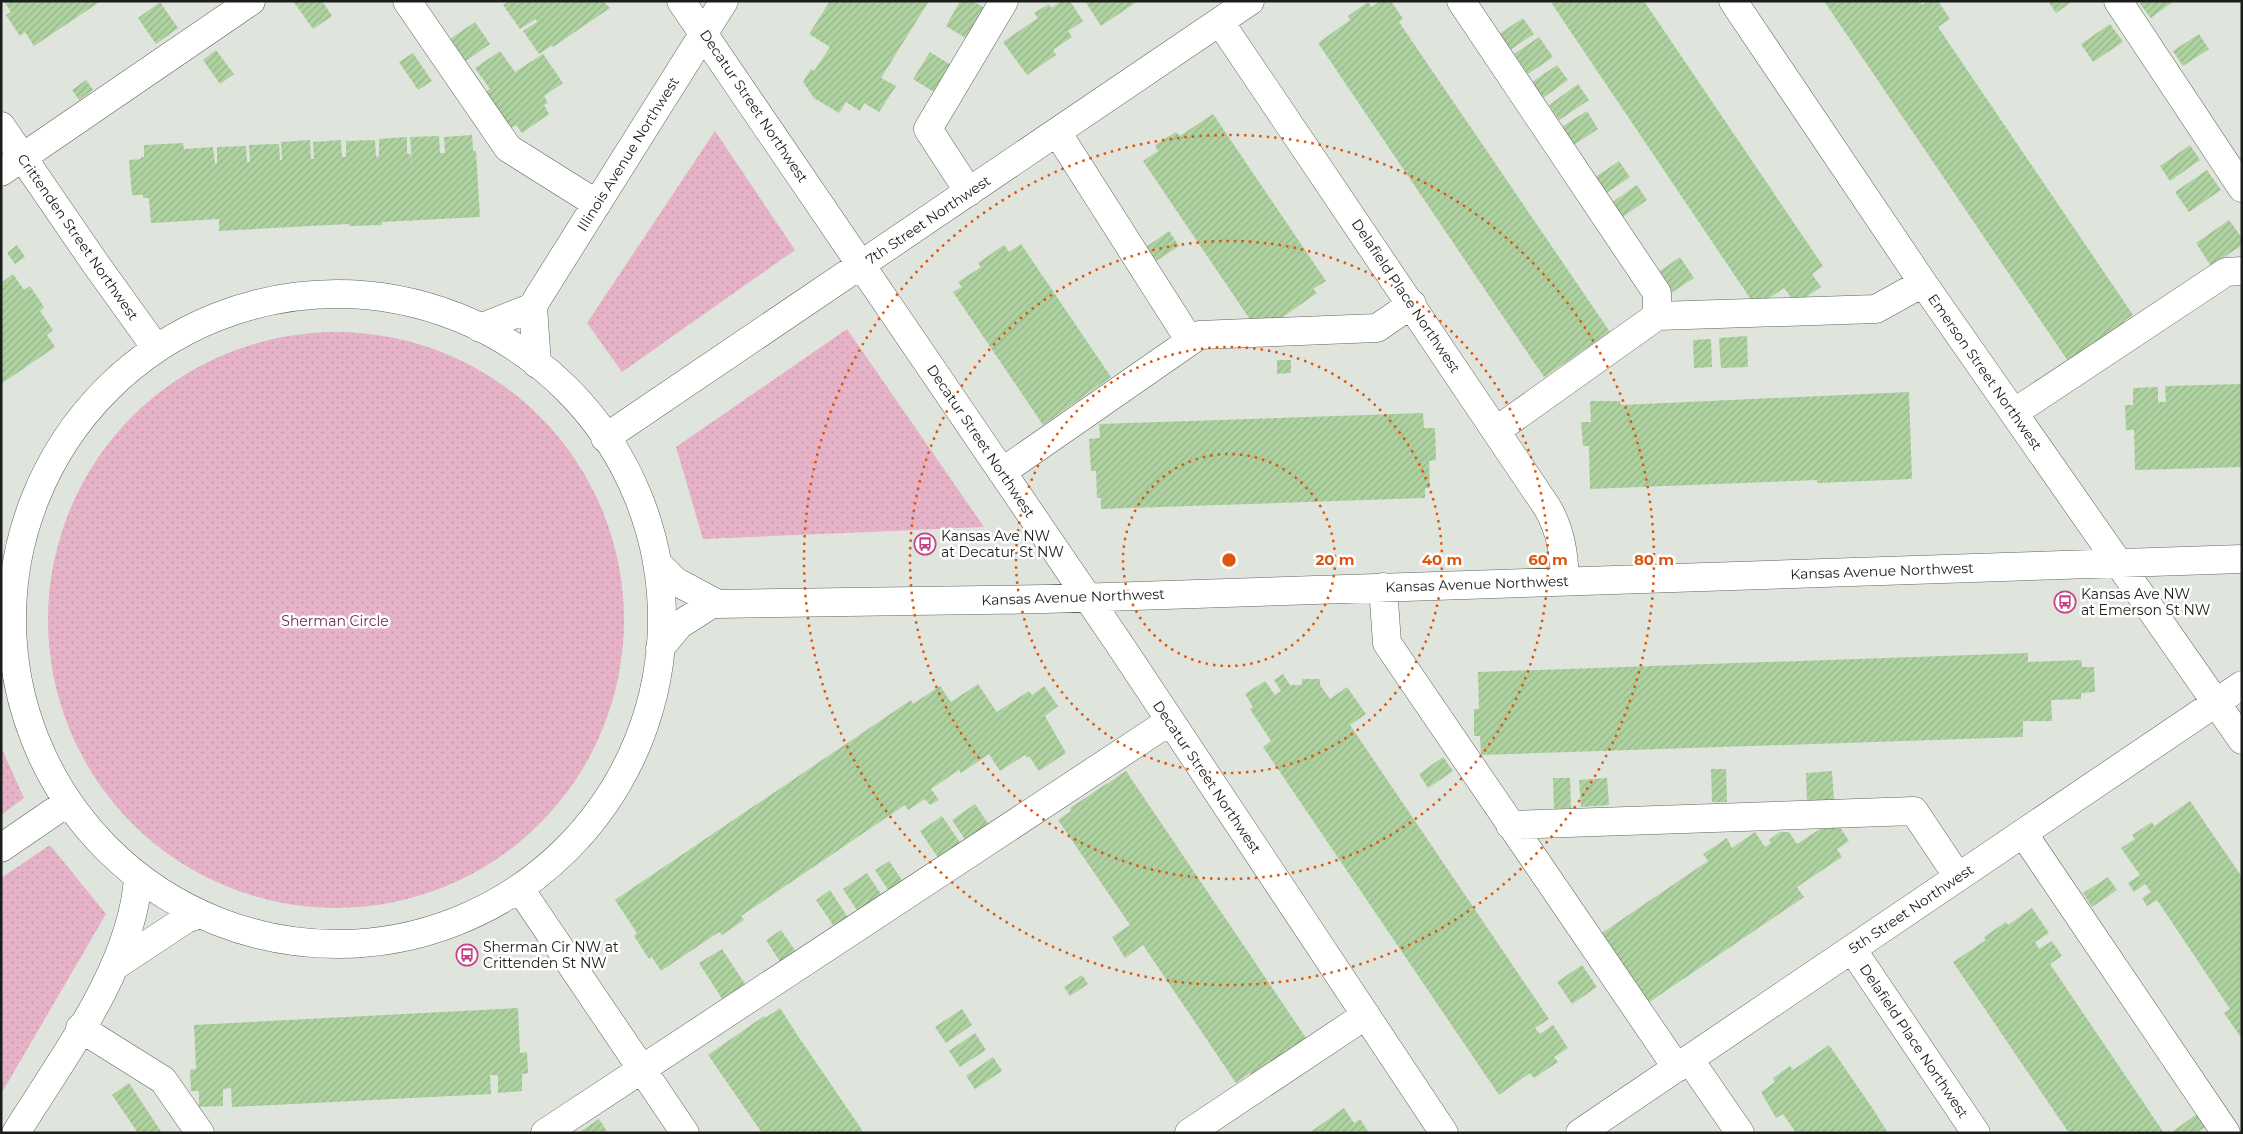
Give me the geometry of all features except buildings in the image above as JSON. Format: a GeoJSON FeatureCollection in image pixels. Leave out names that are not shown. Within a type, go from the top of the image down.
{"type":"FeatureCollection","features":[{"type":"Feature","properties":{"kind":"street"},"geometry":{"type":"LineString","coordinates":[[12,165],[251,1]]}},
{"type":"Feature","properties":{"kind":"street"},"geometry":{"type":"LineString","coordinates":[[407,1],[508,148],[597,204]]}},
{"type":"Feature","properties":{"kind":"street","name":"Decatur Street Northwest"},"geometry":{"type":"LineString","coordinates":[[681,1],[704,32],[1087,597],[1444,1133]]}},
{"type":"Feature","properties":{"kind":"street","name":"Illinois Avenue Northwest"},"geometry":{"type":"LineString","coordinates":[[533,307],[724,1]]}},
{"type":"Feature","properties":{"kind":"street"},"geometry":{"type":"LineString","coordinates":[[969,192],[928,129],[1004,1]]}},
{"type":"Feature","properties":{"kind":"street","name":"7th Street Northwest"},"geometry":{"type":"LineString","coordinates":[[606,438],[1250,1]]}},
{"type":"Feature","properties":{"kind":"street"},"geometry":{"type":"LineString","coordinates":[[1461,1],[1657,293],[1657,316]]}},
{"type":"Feature","properties":{"kind":"street","name":"Emerson Street Northwest"},"geometry":{"type":"LineString","coordinates":[[1733,1],[1923,283],[2015,412],[2117,563],[2242,740]]}},
{"type":"Feature","properties":{"kind":"street"},"geometry":{"type":"LineString","coordinates":[[2118,1],[2242,188]]}},
{"type":"Feature","properties":{"kind":"street","name":"Delafield Place Northwest"},"geometry":{"type":"LineString","coordinates":[[1220,22],[1412,304],[1554,518],[1563,544],[1565,581]]}},
{"type":"Feature","properties":{"kind":"street","name":"Crittenden Street Northwest"},"geometry":{"type":"LineString","coordinates":[[1,126],[12,165],[156,348]]}},
{"type":"Feature","properties":{"kind":"street"},"geometry":{"type":"LineString","coordinates":[[1057,132],[1190,341]]}},
{"type":"Feature","properties":{"kind":"street"},"geometry":{"type":"LineString","coordinates":[[2015,412],[2226,272],[2242,271]]}},
{"type":"Feature","properties":{"kind":"street"},"geometry":{"type":"LineString","coordinates":[[1496,430],[1657,316],[1876,310],[1923,283]]}},
{"type":"Feature","properties":{"kind":"street"},"geometry":{"type":"LineString","coordinates":[[329,294],[364,295],[417,304],[453,316],[480,328],[537,364],[577,401],[606,438],[629,478],[642,509],[657,564],[662,611],[660,648],[650,705],[640,737],[622,778],[597,815],[568,849],[520,889],[496,904],[456,923],[413,936],[369,944],[325,945],[280,940],[249,933],[191,910],[138,877],[98,839],[68,802],[41,755],[10,674],[14,660],[7,581],[24,528],[48,467],[86,410],[110,385],[156,348],[194,326],[226,312],[286,298],[329,294]]}},
{"type":"Feature","properties":{"kind":"street"},"geometry":{"type":"LineString","coordinates":[[1002,472],[1199,335],[1377,328],[1412,304]]}},
{"type":"Feature","properties":{"kind":"street"},"geometry":{"type":"LineString","coordinates":[[480,328],[533,307],[537,364]]}},
{"type":"Feature","properties":{"kind":"street","name":"Kansas Avenue Northwest"},"geometry":{"type":"LineString","coordinates":[[713,603],[1087,597],[2242,559]]}},
{"type":"Feature","properties":{"kind":"street"},"geometry":{"type":"LineString","coordinates":[[657,564],[675,581],[713,603],[679,625],[660,648]]}},
{"type":"Feature","properties":{"kind":"street"},"geometry":{"type":"LineString","coordinates":[[1384,588],[1387,643],[1510,825],[1683,1063],[1740,1133]]}},
{"type":"Feature","properties":{"kind":"street","name":"5th Street Northwest"},"geometry":{"type":"LineString","coordinates":[[1580,1133],[2242,685]]}},
{"type":"Feature","properties":{"kind":"street"},"geometry":{"type":"LineString","coordinates":[[545,1133],[1170,721]]}},
{"type":"Feature","properties":{"kind":"street"},"geometry":{"type":"LineString","coordinates":[[1,848],[68,802]]}},
{"type":"Feature","properties":{"kind":"street"},"geometry":{"type":"LineString","coordinates":[[1510,825],[1914,812],[1958,877]]}},
{"type":"Feature","properties":{"kind":"street"},"geometry":{"type":"LineString","coordinates":[[2023,833],[2226,1133]]}},
{"type":"Feature","properties":{"kind":"street"},"geometry":{"type":"LineString","coordinates":[[16,1133],[80,1028],[115,966],[127,930],[138,877]]}},
{"type":"Feature","properties":{"kind":"street"},"geometry":{"type":"LineString","coordinates":[[520,889],[685,1133]]}},
{"type":"Feature","properties":{"kind":"street"},"geometry":{"type":"LineString","coordinates":[[115,966],[186,919],[200,914]]}},
{"type":"Feature","properties":{"kind":"street","name":"Delafield Place Northwest"},"geometry":{"type":"LineString","coordinates":[[1852,949],[1976,1133]]}},
{"type":"Feature","properties":{"kind":"street"},"geometry":{"type":"LineString","coordinates":[[1189,1133],[1366,1016]]}},
{"type":"Feature","properties":{"kind":"street"},"geometry":{"type":"LineString","coordinates":[[80,1028],[163,1080],[200,1133]]}},
{"type":"Feature","properties":{"kind":"green space"},"geometry":{"type":"Polygon","coordinates":[[[715,131],[795,250],[622,372],[587,323],[715,131]]]}},
{"type":"Feature","properties":{"kind":"green space"},"geometry":{"type":"Polygon","coordinates":[[[847,329],[984,527],[703,539],[676,447],[847,329]]]}},
{"type":"Feature","properties":{"kind":"green space","name":"Sherman Circle"},"geometry":{"type":"Polygon","coordinates":[[[336,332],[392,337],[420,344],[446,354],[496,380],[540,416],[576,460],[602,510],[612,536],[619,564],[624,620],[619,676],[612,704],[602,730],[576,780],[540,824],[496,860],[446,886],[420,896],[392,903],[336,908],[280,903],[252,896],[226,886],[176,860],[132,824],[96,780],[70,730],[60,704],[53,676],[48,620],[53,564],[60,536],[70,510],[96,460],[132,416],[176,380],[226,354],[252,344],[280,337],[336,332]]]}},
{"type":"Feature","properties":{"kind":"green space"},"geometry":{"type":"Polygon","coordinates":[[[1,747],[24,798],[1,815],[1,747]]]}},
{"type":"Feature","properties":{"kind":"green space"},"geometry":{"type":"Polygon","coordinates":[[[50,845],[106,914],[1,1094],[1,878],[50,845]]]}},
{"type":"Feature","properties":{"kind":"place","name":"Kansas Ave NW at Decatur St NW"},"geometry":{"type":"Point","coordinates":[925,544]}},
{"type":"Feature","properties":{"kind":"place","name":"Kansas Ave NW at Emerson St NW"},"geometry":{"type":"Point","coordinates":[2065,602]}},
{"type":"Feature","properties":{"kind":"place","name":"Sherman Cir NW at Crittenden St NW"},"geometry":{"type":"Point","coordinates":[467,955]}}]}
